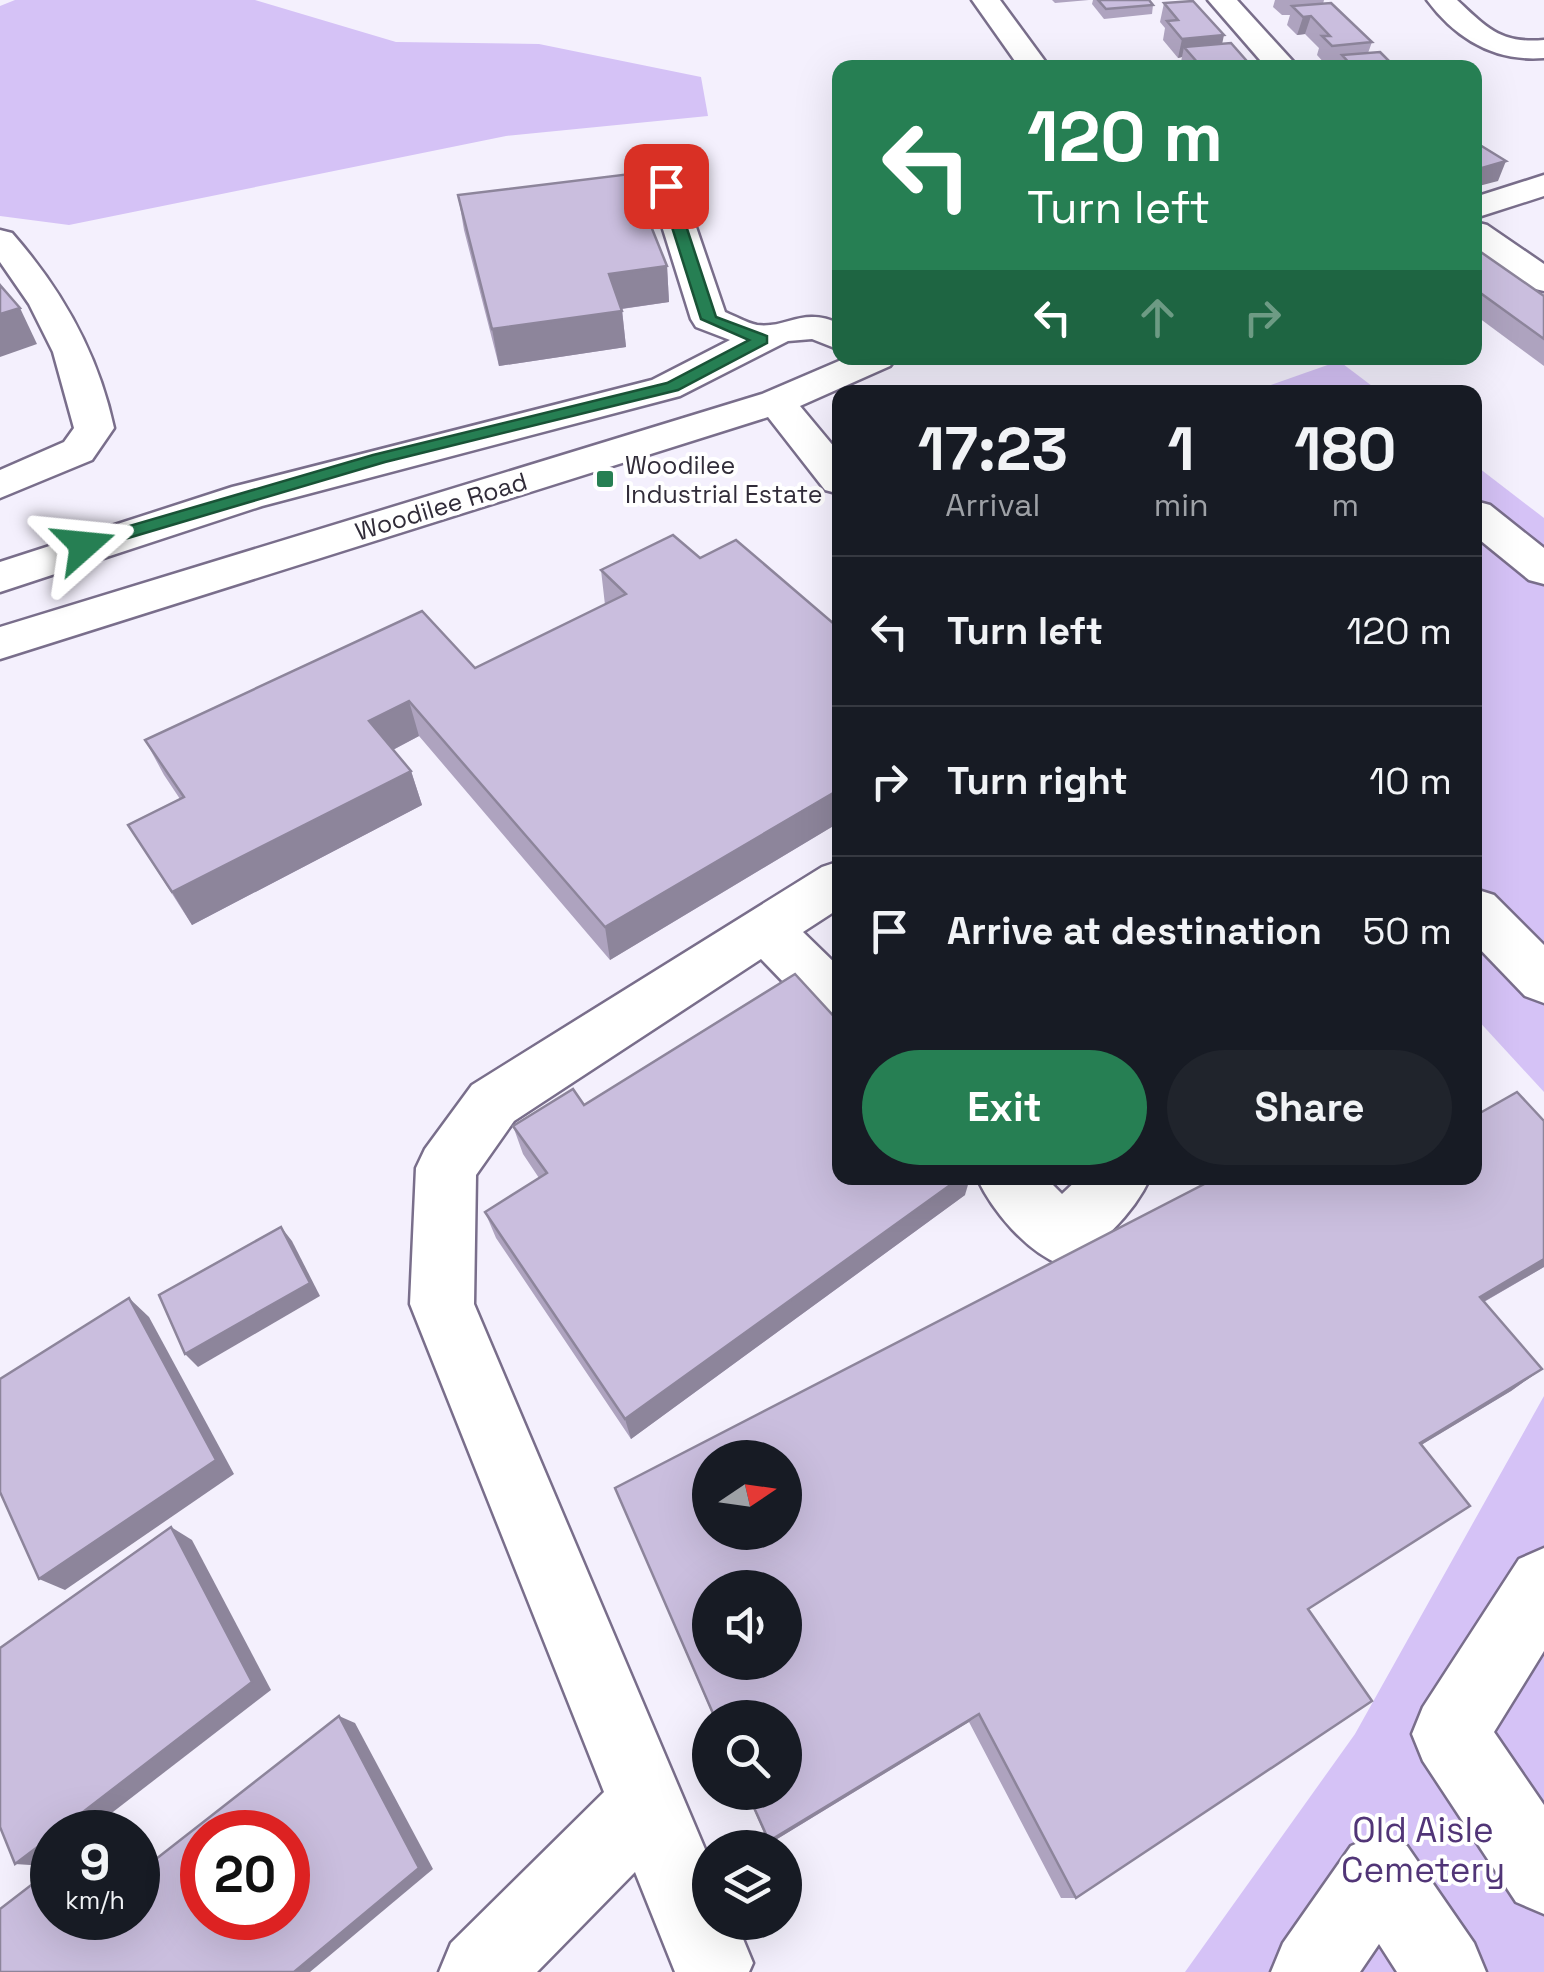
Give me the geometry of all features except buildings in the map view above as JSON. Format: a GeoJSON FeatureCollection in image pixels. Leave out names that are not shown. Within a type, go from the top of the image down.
{"type":"FeatureCollection","features":[{"type":"Feature","properties":{"kind":"street"},"geometry":{"type":"LineString","coordinates":[[986,0],[1029,60]]}},
{"type":"Feature","properties":{"kind":"street"},"geometry":{"type":"LineString","coordinates":[[1222,0],[1277,60]]}},
{"type":"Feature","properties":{"kind":"street"},"geometry":{"type":"LineString","coordinates":[[1441,0],[1493,47],[1522,52],[1544,49]]}},
{"type":"Feature","properties":{"kind":"street"},"geometry":{"type":"LineString","coordinates":[[975,35],[1008,30]]}},
{"type":"Feature","properties":{"kind":"street"},"geometry":{"type":"LineString","coordinates":[[1482,206],[1544,185]]}},
{"type":"Feature","properties":{"kind":"street"},"geometry":{"type":"LineString","coordinates":[[538,201],[666,186],[709,319],[761,340]]}},
{"type":"Feature","properties":{"kind":"street"},"geometry":{"type":"LineString","coordinates":[[1482,237],[1544,280]]}},
{"type":"Feature","properties":{"kind":"street"},"geometry":{"type":"LineString","coordinates":[[0,240],[33,277],[88,390],[94,428],[80,479],[84,545]]}},
{"type":"Feature","properties":{"kind":"street"},"geometry":{"type":"LineString","coordinates":[[0,578],[84,545],[379,458],[673,386],[791,328],[832,332]]}},
{"type":"Feature","properties":{"kind":"street","name":"Woodilee Road"},"geometry":{"type":"LineString","coordinates":[[0,643],[776,402],[842,365]]}},
{"type":"Feature","properties":{"kind":"street"},"geometry":{"type":"LineString","coordinates":[[776,402],[832,470]]}},
{"type":"Feature","properties":{"kind":"street"},"geometry":{"type":"LineString","coordinates":[[0,485],[80,479]]}},
{"type":"Feature","properties":{"kind":"street"},"geometry":{"type":"LineString","coordinates":[[1482,520],[1544,570]]}},
{"type":"Feature","properties":{"kind":"street"},"geometry":{"type":"LineString","coordinates":[[712,1963],[442,1304],[446,1168],[493,1103],[832,886]]}},
{"type":"Feature","properties":{"kind":"street"},"geometry":{"type":"LineString","coordinates":[[1482,917],[1544,980]]}},
{"type":"Feature","properties":{"kind":"street"},"geometry":{"type":"LineString","coordinates":[[765,929],[832,996]]}},
{"type":"Feature","properties":{"kind":"street"},"geometry":{"type":"LineString","coordinates":[[1014,1185],[1061,1236],[1113,1185]]}},
{"type":"Feature","properties":{"kind":"street"},"geometry":{"type":"LineString","coordinates":[[1544,1584],[1450,1734],[1544,1874]]}},
{"type":"Feature","properties":{"kind":"street"},"geometry":{"type":"LineString","coordinates":[[480,1972],[648,1804]]}},
{"type":"Feature","properties":{"kind":"street"},"geometry":{"type":"LineString","coordinates":[[1312,1972],[1379,1874],[1445,1972]]}},
{"type":"Feature","properties":{"kind":"green space"},"geometry":{"type":"Polygon","coordinates":[[[15,0],[255,0],[396,42],[539,44],[701,77],[708,116],[506,136],[69,225],[0,216],[0,6],[15,0]]]}},
{"type":"Feature","properties":{"kind":"green space"},"geometry":{"type":"Polygon","coordinates":[[[1328,365],[1344,365],[1371,385],[1271,385],[1328,365]]]}},
{"type":"Feature","properties":{"kind":"green space"},"geometry":{"type":"Polygon","coordinates":[[[1482,470],[1544,518],[1544,1092],[1482,1025],[1482,470]]]}},
{"type":"Feature","properties":{"kind":"green space","name":"Old Aisle Cemetery"},"geometry":{"type":"Polygon","coordinates":[[[1544,1396],[1544,1972],[1185,1972],[1355,1734],[1544,1396]]]}},
{"type":"Feature","properties":{"kind":"place","name":"Woodilee Industrial Estate"},"geometry":{"type":"Point","coordinates":[605,479]}},
{"type":"Feature","properties":{"kind":"route"},"geometry":{"type":"LineString","coordinates":[[84,545],[379,458],[673,386],[761,340],[709,319],[666,186]]}}]}
